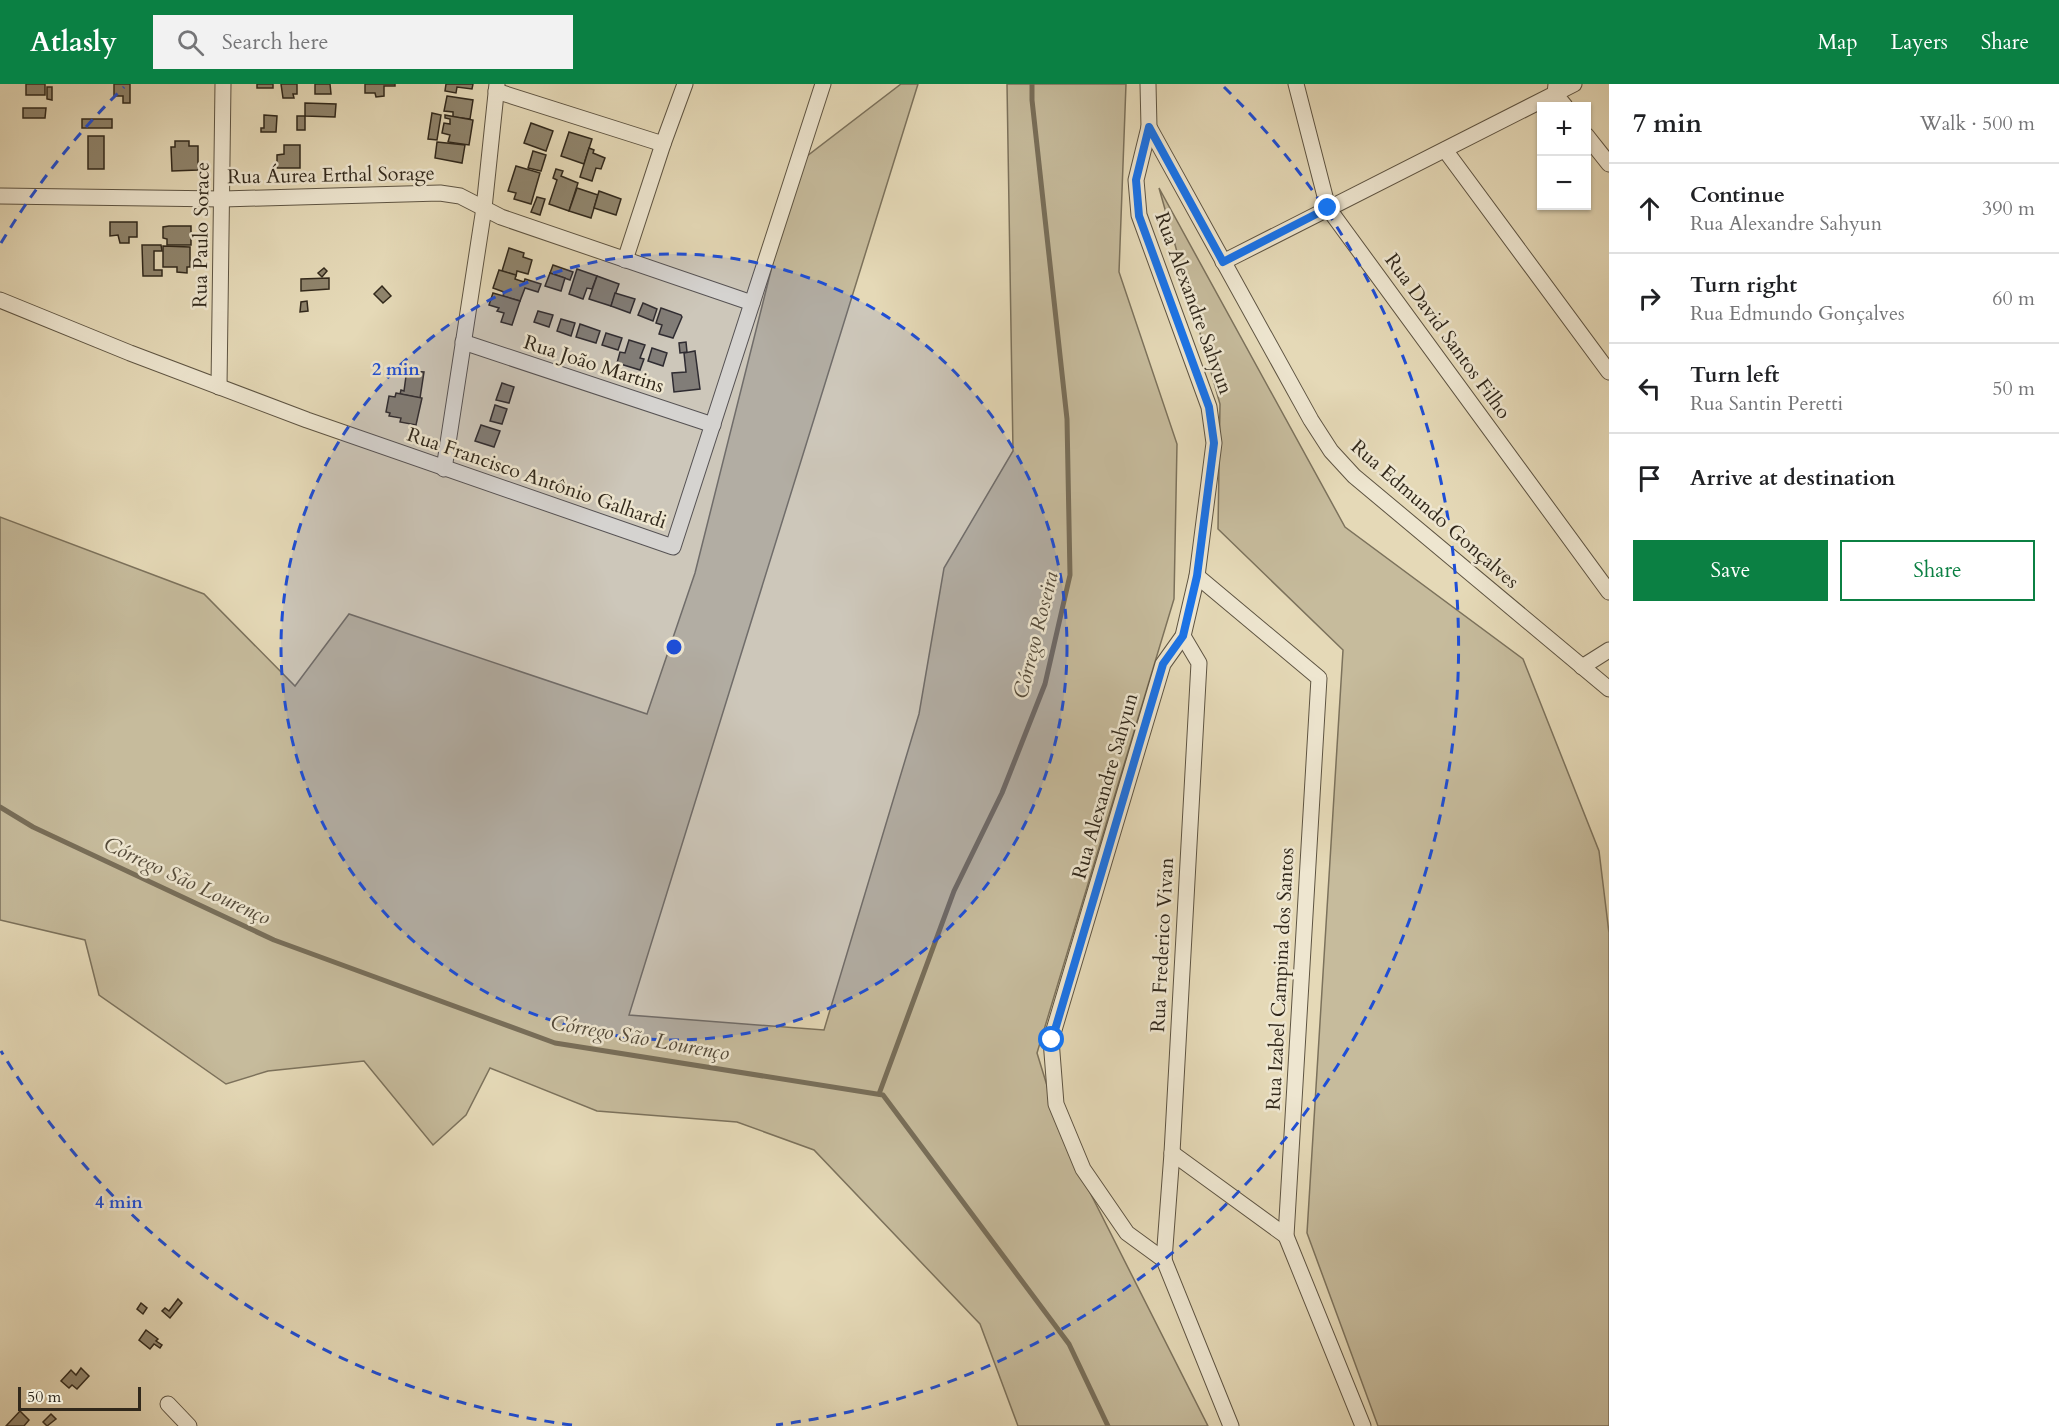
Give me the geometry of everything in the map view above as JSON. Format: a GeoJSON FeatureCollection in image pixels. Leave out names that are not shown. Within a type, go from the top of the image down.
{"type":"FeatureCollection","features":[{"type":"Feature","properties":{"kind":"street","name":"Rua Paulo Sorace"},"geometry":{"type":"LineString","coordinates":[[219,387],[223,84]]}},
{"type":"Feature","properties":{"kind":"street"},"geometry":{"type":"LineString","coordinates":[[625,260],[685,84]]}},
{"type":"Feature","properties":{"kind":"street","name":"Rua Francisco Antônio Galhardi"},"geometry":{"type":"LineString","coordinates":[[0,300],[130,353],[307,420],[673,547],[823,84]]}},
{"type":"Feature","properties":{"kind":"street","name":"Rua Edmundo Gonçalves"},"geometry":{"type":"LineString","coordinates":[[1148,84],[1149,127],[1311,420],[1331,451],[1354,476],[1609,689]]}},
{"type":"Feature","properties":{"kind":"street","name":"Rua David Santos Filho"},"geometry":{"type":"LineString","coordinates":[[1296,84],[1328,208],[1609,592]]}},
{"type":"Feature","properties":{"kind":"street"},"geometry":{"type":"LineString","coordinates":[[1223,262],[1445,150],[1556,89],[1574,84]]}},
{"type":"Feature","properties":{"kind":"street"},"geometry":{"type":"LineString","coordinates":[[444,469],[484,208],[497,87],[663,144]]}},
{"type":"Feature","properties":{"kind":"street","name":"Rua Alexandre Sahyun"},"geometry":{"type":"LineString","coordinates":[[1149,127],[1136,180],[1139,216],[1209,407],[1214,443],[1197,576],[1183,636],[1163,664],[1052,1040],[1056,1104],[1083,1169],[1127,1233],[1164,1260]]}},
{"type":"Feature","properties":{"kind":"street"},"geometry":{"type":"LineString","coordinates":[[1591,140],[1609,164]]}},
{"type":"Feature","properties":{"kind":"street"},"geometry":{"type":"LineString","coordinates":[[1445,150],[1609,372]]}},
{"type":"Feature","properties":{"kind":"street","name":"Rua Áurea Erthal Sorage"},"geometry":{"type":"LineString","coordinates":[[0,196],[222,199],[440,193],[460,196],[501,216],[752,303]]}},
{"type":"Feature","properties":{"kind":"street","name":"Rua João Martins"},"geometry":{"type":"LineString","coordinates":[[463,342],[713,425]]}},
{"type":"Feature","properties":{"kind":"street","name":"Rua Izabel Campina dos Santos"},"geometry":{"type":"LineString","coordinates":[[1197,576],[1319,678],[1286,1236],[1363,1426]]}},
{"type":"Feature","properties":{"kind":"street","name":"Rua Frederico Vivan"},"geometry":{"type":"LineString","coordinates":[[1164,1260],[1199,663],[1183,636]]}},
{"type":"Feature","properties":{"kind":"street"},"geometry":{"type":"LineString","coordinates":[[1582,667],[1609,650]]}},
{"type":"Feature","properties":{"kind":"street"},"geometry":{"type":"LineString","coordinates":[[1172,1153],[1286,1236]]}},
{"type":"Feature","properties":{"kind":"street"},"geometry":{"type":"LineString","coordinates":[[1164,1260],[1231,1426]]}},
{"type":"Feature","properties":{"kind":"street"},"geometry":{"type":"LineString","coordinates":[[168,1404],[189,1426]]}},
{"type":"Feature","properties":{"kind":"shaded area"},"geometry":{"type":"Polygon","coordinates":[[[901,84],[918,84],[629,1015],[824,1030],[919,714],[944,568],[1013,451],[1007,84],[1126,84],[1119,272],[1177,444],[1174,599],[1037,1053],[1064,1141],[1208,1426],[1018,1426],[980,1324],[814,1150],[737,1122],[597,1111],[490,1068],[466,1115],[433,1145],[364,1061],[268,1071],[226,1084],[99,995],[85,940],[0,920],[0,517],[204,594],[295,686],[349,614],[647,714],[695,573],[798,163],[901,84]]]}},
{"type":"Feature","properties":{"kind":"shaded area"},"geometry":{"type":"Polygon","coordinates":[[[1159,188],[1345,527],[1523,659],[1599,851],[1609,933],[1609,1426],[1378,1426],[1307,1233],[1343,650],[1218,529],[1220,404],[1159,188]]]}},
{"type":"Feature","properties":{"kind":"building"},"geometry":{"type":"Polygon","coordinates":[[[26,84],[45,84],[45,95],[26,95],[26,84]]]}},
{"type":"Feature","properties":{"kind":"building"},"geometry":{"type":"Polygon","coordinates":[[[114,84],[130,84],[130,103],[123,103],[123,96],[114,96],[114,84]]]}},
{"type":"Feature","properties":{"kind":"building"},"geometry":{"type":"Polygon","coordinates":[[[257,84],[273,84],[273,88],[257,88],[257,84]]]}},
{"type":"Feature","properties":{"kind":"building"},"geometry":{"type":"Polygon","coordinates":[[[281,84],[297,84],[297,94],[293,94],[294,98],[283,98],[281,84]]]}},
{"type":"Feature","properties":{"kind":"building"},"geometry":{"type":"Polygon","coordinates":[[[315,84],[330,84],[331,94],[315,94],[315,84]]]}},
{"type":"Feature","properties":{"kind":"building"},"geometry":{"type":"Polygon","coordinates":[[[365,84],[395,84],[395,86],[384,86],[384,96],[376,97],[375,93],[365,93],[365,84]]]}},
{"type":"Feature","properties":{"kind":"building"},"geometry":{"type":"Polygon","coordinates":[[[446,84],[473,84],[472,89],[457,87],[456,93],[445,91],[446,84]]]}},
{"type":"Feature","properties":{"kind":"building"},"geometry":{"type":"Polygon","coordinates":[[[47,87],[52,87],[52,100],[47,99],[47,87]]]}},
{"type":"Feature","properties":{"kind":"building"},"geometry":{"type":"Polygon","coordinates":[[[447,96],[473,100],[470,119],[453,117],[453,112],[444,111],[447,96]]]}},
{"type":"Feature","properties":{"kind":"building"},"geometry":{"type":"Polygon","coordinates":[[[305,103],[336,104],[335,117],[305,116],[305,103]]]}},
{"type":"Feature","properties":{"kind":"building"},"geometry":{"type":"Polygon","coordinates":[[[23,108],[46,108],[45,118],[23,118],[23,108]]]}},
{"type":"Feature","properties":{"kind":"building"},"geometry":{"type":"Polygon","coordinates":[[[432,113],[441,115],[437,140],[428,139],[432,113]]]}},
{"type":"Feature","properties":{"kind":"building"},"geometry":{"type":"Polygon","coordinates":[[[264,115],[277,116],[276,132],[261,132],[261,128],[264,128],[264,115]]]}},
{"type":"Feature","properties":{"kind":"building"},"geometry":{"type":"Polygon","coordinates":[[[445,115],[473,120],[469,145],[448,142],[450,135],[442,133],[444,123],[450,124],[450,119],[445,118],[445,115]]]}},
{"type":"Feature","properties":{"kind":"building"},"geometry":{"type":"Polygon","coordinates":[[[297,116],[305,116],[305,130],[297,130],[297,116]]]}},
{"type":"Feature","properties":{"kind":"building"},"geometry":{"type":"Polygon","coordinates":[[[82,119],[112,119],[112,128],[82,128],[82,119]]]}},
{"type":"Feature","properties":{"kind":"building"},"geometry":{"type":"Polygon","coordinates":[[[531,123],[553,131],[546,151],[524,143],[531,123]]]}},
{"type":"Feature","properties":{"kind":"building"},"geometry":{"type":"Polygon","coordinates":[[[569,132],[592,139],[584,164],[561,156],[569,132]]]}},
{"type":"Feature","properties":{"kind":"building"},"geometry":{"type":"Polygon","coordinates":[[[88,136],[104,136],[104,169],[88,169],[88,136]]]}},
{"type":"Feature","properties":{"kind":"building"},"geometry":{"type":"Polygon","coordinates":[[[175,141],[189,141],[189,146],[198,146],[198,170],[172,171],[171,147],[175,147],[175,141]]]}},
{"type":"Feature","properties":{"kind":"building"},"geometry":{"type":"Polygon","coordinates":[[[437,142],[465,145],[462,163],[435,158],[437,142]]]}},
{"type":"Feature","properties":{"kind":"building"},"geometry":{"type":"Polygon","coordinates":[[[284,145],[300,145],[300,168],[277,168],[277,155],[284,154],[284,145]]]}},
{"type":"Feature","properties":{"kind":"building"},"geometry":{"type":"Polygon","coordinates":[[[589,148],[594,150],[593,153],[605,158],[601,169],[596,168],[592,181],[580,177],[589,148]]]}},
{"type":"Feature","properties":{"kind":"building"},"geometry":{"type":"Polygon","coordinates":[[[533,151],[546,155],[541,171],[528,168],[533,151]]]}},
{"type":"Feature","properties":{"kind":"building"},"geometry":{"type":"Polygon","coordinates":[[[516,166],[540,173],[531,204],[514,199],[516,193],[508,191],[516,166]]]}},
{"type":"Feature","properties":{"kind":"building"},"geometry":{"type":"Polygon","coordinates":[[[556,169],[563,171],[561,176],[578,183],[569,211],[549,204],[557,180],[553,178],[556,169]]]}},
{"type":"Feature","properties":{"kind":"building"},"geometry":{"type":"Polygon","coordinates":[[[577,188],[598,195],[591,218],[569,211],[577,188]]]}},
{"type":"Feature","properties":{"kind":"building"},"geometry":{"type":"Polygon","coordinates":[[[599,191],[621,199],[616,215],[594,208],[599,191]]]}},
{"type":"Feature","properties":{"kind":"building"},"geometry":{"type":"Polygon","coordinates":[[[537,197],[545,199],[540,215],[531,212],[537,197]]]}},
{"type":"Feature","properties":{"kind":"building"},"geometry":{"type":"Polygon","coordinates":[[[110,222],[137,222],[137,237],[129,237],[129,243],[120,243],[118,235],[110,236],[110,222]]]}},
{"type":"Feature","properties":{"kind":"building"},"geometry":{"type":"Polygon","coordinates":[[[191,226],[191,245],[167,245],[167,239],[163,238],[163,227],[191,226]]]}},
{"type":"Feature","properties":{"kind":"building"},"geometry":{"type":"Polygon","coordinates":[[[142,245],[161,245],[162,251],[154,251],[154,270],[162,270],[162,276],[143,276],[142,245]]]}},
{"type":"Feature","properties":{"kind":"building"},"geometry":{"type":"Polygon","coordinates":[[[163,246],[190,247],[190,267],[187,267],[187,273],[177,272],[177,267],[163,267],[163,246]]]}},
{"type":"Feature","properties":{"kind":"building"},"geometry":{"type":"Polygon","coordinates":[[[509,248],[524,253],[523,257],[532,260],[528,274],[517,271],[516,276],[502,271],[509,248]]]}},
{"type":"Feature","properties":{"kind":"building"},"geometry":{"type":"Polygon","coordinates":[[[553,265],[573,272],[570,280],[550,273],[553,265]]]}},
{"type":"Feature","properties":{"kind":"building"},"geometry":{"type":"Polygon","coordinates":[[[324,268],[327,271],[322,277],[318,273],[324,268]]]}},
{"type":"Feature","properties":{"kind":"building"},"geometry":{"type":"Polygon","coordinates":[[[577,269],[597,276],[592,289],[587,288],[583,299],[569,294],[577,269]]]}},
{"type":"Feature","properties":{"kind":"building"},"geometry":{"type":"Polygon","coordinates":[[[499,270],[516,275],[515,279],[524,282],[525,279],[541,284],[538,292],[525,288],[520,301],[503,296],[504,292],[493,288],[499,270]]]}},
{"type":"Feature","properties":{"kind":"building"},"geometry":{"type":"Polygon","coordinates":[[[550,273],[565,278],[561,291],[545,286],[550,273]]]}},
{"type":"Feature","properties":{"kind":"building"},"geometry":{"type":"Polygon","coordinates":[[[597,276],[619,284],[611,306],[589,299],[597,276]]]}},
{"type":"Feature","properties":{"kind":"building"},"geometry":{"type":"Polygon","coordinates":[[[329,278],[329,289],[301,291],[301,279],[329,278]]]}},
{"type":"Feature","properties":{"kind":"building"},"geometry":{"type":"Polygon","coordinates":[[[382,286],[391,296],[383,303],[374,294],[382,286]]]}},
{"type":"Feature","properties":{"kind":"building"},"geometry":{"type":"Polygon","coordinates":[[[493,293],[520,301],[512,325],[501,322],[504,313],[497,311],[499,308],[489,305],[493,293]]]}},
{"type":"Feature","properties":{"kind":"building"},"geometry":{"type":"Polygon","coordinates":[[[615,293],[635,299],[630,313],[611,306],[615,293]]]}},
{"type":"Feature","properties":{"kind":"building"},"geometry":{"type":"Polygon","coordinates":[[[307,301],[308,311],[300,312],[301,302],[307,301]]]}},
{"type":"Feature","properties":{"kind":"building"},"geometry":{"type":"Polygon","coordinates":[[[643,303],[657,309],[653,321],[638,315],[643,303]]]}},
{"type":"Feature","properties":{"kind":"building"},"geometry":{"type":"Polygon","coordinates":[[[661,308],[682,317],[673,338],[659,334],[662,325],[656,323],[661,308]]]}},
{"type":"Feature","properties":{"kind":"building"},"geometry":{"type":"Polygon","coordinates":[[[538,311],[553,315],[549,327],[534,322],[538,311]]]}},
{"type":"Feature","properties":{"kind":"building"},"geometry":{"type":"Polygon","coordinates":[[[561,319],[575,323],[571,336],[557,331],[561,319]]]}},
{"type":"Feature","properties":{"kind":"building"},"geometry":{"type":"Polygon","coordinates":[[[580,324],[600,331],[596,343],[576,337],[580,324]]]}},
{"type":"Feature","properties":{"kind":"building"},"geometry":{"type":"Polygon","coordinates":[[[606,333],[622,338],[618,350],[602,345],[606,333]]]}},
{"type":"Feature","properties":{"kind":"building"},"geometry":{"type":"Polygon","coordinates":[[[629,340],[645,345],[640,358],[644,359],[640,370],[617,363],[620,352],[625,353],[629,340]]]}},
{"type":"Feature","properties":{"kind":"building"},"geometry":{"type":"Polygon","coordinates":[[[686,342],[687,352],[680,353],[679,343],[686,342]]]}},
{"type":"Feature","properties":{"kind":"building"},"geometry":{"type":"Polygon","coordinates":[[[652,348],[667,353],[663,366],[648,361],[652,348]]]}},
{"type":"Feature","properties":{"kind":"building"},"geometry":{"type":"Polygon","coordinates":[[[695,351],[700,389],[674,392],[672,373],[686,372],[684,353],[695,351]]]}},
{"type":"Feature","properties":{"kind":"building"},"geometry":{"type":"Polygon","coordinates":[[[410,371],[424,372],[420,398],[400,394],[401,390],[404,391],[406,376],[410,371]]]}},
{"type":"Feature","properties":{"kind":"building"},"geometry":{"type":"Polygon","coordinates":[[[502,383],[514,387],[509,403],[496,400],[502,383]]]}},
{"type":"Feature","properties":{"kind":"building"},"geometry":{"type":"Polygon","coordinates":[[[396,393],[422,398],[416,425],[400,422],[401,418],[389,416],[390,413],[386,412],[389,396],[395,397],[396,393]]]}},
{"type":"Feature","properties":{"kind":"building"},"geometry":{"type":"Polygon","coordinates":[[[495,405],[507,409],[502,424],[490,421],[495,405]]]}},
{"type":"Feature","properties":{"kind":"building"},"geometry":{"type":"Polygon","coordinates":[[[481,425],[500,431],[494,447],[475,441],[481,425]]]}},
{"type":"Feature","properties":{"kind":"building"},"geometry":{"type":"Polygon","coordinates":[[[178,1299],[182,1303],[170,1318],[162,1311],[165,1308],[169,1311],[178,1299]]]}},
{"type":"Feature","properties":{"kind":"building"},"geometry":{"type":"Polygon","coordinates":[[[141,1303],[147,1308],[143,1314],[137,1309],[141,1303]]]}},
{"type":"Feature","properties":{"kind":"building"},"geometry":{"type":"Polygon","coordinates":[[[146,1330],[158,1339],[156,1341],[162,1345],[160,1348],[154,1344],[150,1349],[139,1340],[146,1330]]]}},
{"type":"Feature","properties":{"kind":"building"},"geometry":{"type":"Polygon","coordinates":[[[81,1368],[89,1376],[77,1389],[72,1385],[69,1388],[61,1381],[71,1370],[76,1375],[81,1368]]]}},
{"type":"Feature","properties":{"kind":"building"},"geometry":{"type":"Polygon","coordinates":[[[20,1411],[29,1420],[24,1426],[6,1426],[20,1411]]]}},
{"type":"Feature","properties":{"kind":"building"},"geometry":{"type":"Polygon","coordinates":[[[51,1414],[56,1419],[47,1426],[43,1422],[51,1414]]]}},
{"type":"Feature","properties":{"kind":"waterway","name":"Córrego Roseira"},"geometry":{"type":"LineString","coordinates":[[879,1094],[954,891],[1002,793],[1045,684],[1070,575],[1067,419],[1032,84]]}},
{"type":"Feature","properties":{"kind":"waterway","name":"Córrego São Lourenço"},"geometry":{"type":"LineString","coordinates":[[0,807],[33,827],[274,940],[555,1043],[883,1095],[1069,1344],[1108,1426]]}},
{"type":"Feature","properties":{"kind":"route"},"geometry":{"type":"LineString","coordinates":[[1052,1040],[1163,664],[1183,636],[1197,576],[1214,443],[1209,407],[1139,216],[1136,180],[1149,127],[1223,262],[1328,208]]}}]}
